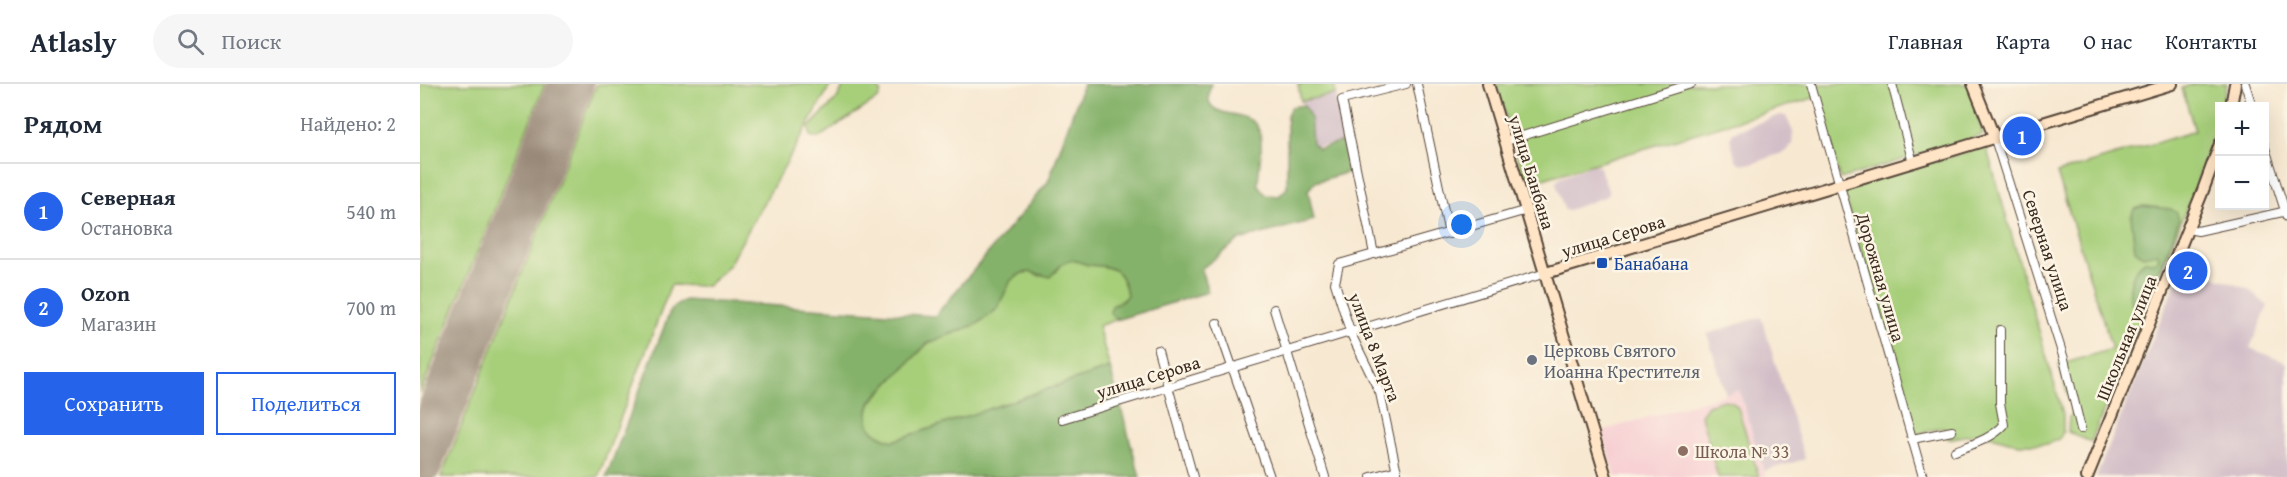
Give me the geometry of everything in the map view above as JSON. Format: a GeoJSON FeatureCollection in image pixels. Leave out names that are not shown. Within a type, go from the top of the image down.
{"type":"FeatureCollection","features":[{"type":"Feature","properties":{"kind":"street"},"geometry":{"type":"LineString","coordinates":[[1406,84],[1342,100],[1374,254],[1527,210]]}},
{"type":"Feature","properties":{"kind":"street"},"geometry":{"type":"LineString","coordinates":[[1417,84],[1449,234]]}},
{"type":"Feature","properties":{"kind":"street","name":"улица Банбана"},"geometry":{"type":"LineString","coordinates":[[1488,84],[1606,477]]}},
{"type":"Feature","properties":{"kind":"street"},"geometry":{"type":"LineString","coordinates":[[1506,141],[1691,84]]}},
{"type":"Feature","properties":{"kind":"street","name":"Дорожная улица"},"geometry":{"type":"LineString","coordinates":[[1811,84],[1923,477]]}},
{"type":"Feature","properties":{"kind":"street"},"geometry":{"type":"LineString","coordinates":[[1892,84],[1913,162]]}},
{"type":"Feature","properties":{"kind":"street","name":"Северная улица"},"geometry":{"type":"LineString","coordinates":[[1973,84],[1995,139],[2064,359],[2081,429]]}},
{"type":"Feature","properties":{"kind":"street","name":"улица Серова"},"geometry":{"type":"LineString","coordinates":[[1062,419],[1351,334],[2172,84]]}},
{"type":"Feature","properties":{"kind":"street"},"geometry":{"type":"LineString","coordinates":[[2231,102],[2235,84]]}},
{"type":"Feature","properties":{"kind":"street"},"geometry":{"type":"LineString","coordinates":[[2245,84],[2251,102]]}},
{"type":"Feature","properties":{"kind":"street","name":"Школьная улица"},"geometry":{"type":"LineString","coordinates":[[2087,477],[2215,156]]}},
{"type":"Feature","properties":{"kind":"street"},"geometry":{"type":"LineString","coordinates":[[2188,229],[2198,231],[2287,213],[2269,156]]}},
{"type":"Feature","properties":{"kind":"street","name":"улица 8 Марта"},"geometry":{"type":"LineString","coordinates":[[1374,254],[1339,264],[1335,283],[1351,334],[1380,393],[1397,474]]}},
{"type":"Feature","properties":{"kind":"street"},"geometry":{"type":"LineString","coordinates":[[1274,309],[1325,477]]}},
{"type":"Feature","properties":{"kind":"street"},"geometry":{"type":"LineString","coordinates":[[1217,323],[1270,477]]}},
{"type":"Feature","properties":{"kind":"street"},"geometry":{"type":"LineString","coordinates":[[1955,450],[1981,441],[1998,432],[2004,425],[2000,403],[2000,330]]}},
{"type":"Feature","properties":{"kind":"street"},"geometry":{"type":"LineString","coordinates":[[1158,350],[1192,477]]}},
{"type":"Feature","properties":{"kind":"street"},"geometry":{"type":"LineString","coordinates":[[1912,439],[1952,431]]}},
{"type":"Feature","properties":{"kind":"street"},"geometry":{"type":"LineString","coordinates":[[1371,477],[1397,474]]}},
{"type":"Feature","properties":{"kind":"shaded area"},"geometry":{"type":"Polygon","coordinates":[[[1336,94],[1346,141],[1311,148],[1301,101],[1336,94]]]}},
{"type":"Feature","properties":{"kind":"shaded area"},"geometry":{"type":"Polygon","coordinates":[[[1780,115],[1786,116],[1793,132],[1792,144],[1787,151],[1752,164],[1739,163],[1730,139],[1733,132],[1780,115]]]}},
{"type":"Feature","properties":{"kind":"shaded area"},"geometry":{"type":"Polygon","coordinates":[[[1593,165],[1599,166],[1609,193],[1607,196],[1566,211],[1556,183],[1560,177],[1593,165]]]}},
{"type":"Feature","properties":{"kind":"shaded area"},"geometry":{"type":"Polygon","coordinates":[[[2183,265],[2248,289],[2268,306],[2250,348],[2287,363],[2287,477],[2096,477],[2183,265]]]}},
{"type":"Feature","properties":{"kind":"shaded area"},"geometry":{"type":"Polygon","coordinates":[[[1761,317],[1805,459],[1764,471],[1739,390],[1726,394],[1707,334],[1761,317]]]}},
{"type":"Feature","properties":{"kind":"shaded area","name":"Школа № 33"},"geometry":{"type":"Polygon","coordinates":[[[1739,390],[1766,477],[1616,477],[1602,431],[1739,390]]]}},
{"type":"Feature","properties":{"kind":"green space"},"geometry":{"type":"Polygon","coordinates":[[[421,84],[545,84],[420,394],[420,87],[421,84]]]}},
{"type":"Feature","properties":{"kind":"green space"},"geometry":{"type":"Polygon","coordinates":[[[597,84],[831,84],[728,266],[707,286],[671,285],[598,477],[441,477],[597,84]]]}},
{"type":"Feature","properties":{"kind":"green space"},"geometry":{"type":"Polygon","coordinates":[[[845,84],[875,84],[881,92],[879,98],[818,138],[810,136],[809,127],[836,100],[845,84]]]}},
{"type":"Feature","properties":{"kind":"green space"},"geometry":{"type":"Polygon","coordinates":[[[1083,84],[1211,84],[1209,97],[1211,105],[1225,113],[1244,117],[1258,128],[1261,149],[1258,185],[1266,195],[1279,196],[1287,188],[1287,115],[1291,107],[1304,105],[1310,116],[1312,143],[1318,149],[1342,142],[1349,172],[1315,182],[1308,190],[1314,220],[1239,240],[1201,269],[1208,292],[1119,319],[1112,316],[1110,312],[1112,306],[1127,295],[1123,279],[1111,268],[1070,260],[1062,264],[1050,277],[1031,272],[1022,273],[1011,280],[997,309],[977,324],[928,343],[871,401],[868,423],[874,432],[893,441],[1110,368],[1140,477],[606,477],[671,309],[685,300],[935,316],[1048,182],[1083,84]]]}},
{"type":"Feature","properties":{"kind":"green space"},"geometry":{"type":"Polygon","coordinates":[[[1298,84],[1334,84],[1336,94],[1301,101],[1298,84]]]}},
{"type":"Feature","properties":{"kind":"green space"},"geometry":{"type":"Polygon","coordinates":[[[1496,84],[1969,84],[1983,135],[1840,179],[1817,97],[1526,184],[1496,84]]]}},
{"type":"Feature","properties":{"kind":"green space"},"geometry":{"type":"Polygon","coordinates":[[[2194,84],[2227,84],[2222,102],[2215,102],[2215,130],[2194,190],[2091,442],[2068,432],[2072,410],[2059,365],[2112,349],[2057,173],[2195,131],[2182,88],[2194,84]]]}},
{"type":"Feature","properties":{"kind":"green space"},"geometry":{"type":"Polygon","coordinates":[[[1986,146],[2063,414],[2063,432],[2059,439],[2047,444],[2019,444],[1981,433],[1948,439],[1944,427],[1914,435],[1843,189],[1986,146]]]}},
{"type":"Feature","properties":{"kind":"green space"},"geometry":{"type":"Polygon","coordinates":[[[2143,206],[2171,209],[2177,213],[2179,220],[2162,265],[2151,279],[2139,303],[2131,304],[2130,286],[2134,274],[2145,261],[2154,262],[2159,256],[2157,253],[2143,256],[2135,250],[2131,217],[2134,209],[2143,206]]]}},
{"type":"Feature","properties":{"kind":"green space"},"geometry":{"type":"Polygon","coordinates":[[[1070,260],[1111,268],[1123,280],[1127,295],[1112,306],[1112,316],[1119,319],[1098,326],[1110,368],[893,441],[870,428],[868,410],[871,402],[928,343],[977,324],[997,309],[1011,280],[1022,273],[1031,272],[1040,276],[1056,272],[1062,264],[1070,260]]]}},
{"type":"Feature","properties":{"kind":"green space"},"geometry":{"type":"Polygon","coordinates":[[[1724,400],[1732,402],[1738,408],[1759,477],[1718,477],[1701,415],[1708,405],[1724,400]]]}},
{"type":"Feature","properties":{"kind":"runway"},"geometry":{"type":"LineString","coordinates":[[420,462],[571,84]]}},
{"type":"Feature","properties":{"kind":"place","name":"Северная"},"geometry":{"type":"Point","coordinates":[2022,136]}},
{"type":"Feature","properties":{"kind":"place","name":"Банабана"},"geometry":{"type":"Point","coordinates":[1602,263]}},
{"type":"Feature","properties":{"kind":"place","name":"Ozon"},"geometry":{"type":"Point","coordinates":[2188,271]}},
{"type":"Feature","properties":{"kind":"place","name":"Церковь Святого Иоанна Крестителя"},"geometry":{"type":"Point","coordinates":[1532,360]}},
{"type":"Feature","properties":{"kind":"place","name":"Школа № 33"},"geometry":{"type":"Point","coordinates":[1683,451]}}]}
